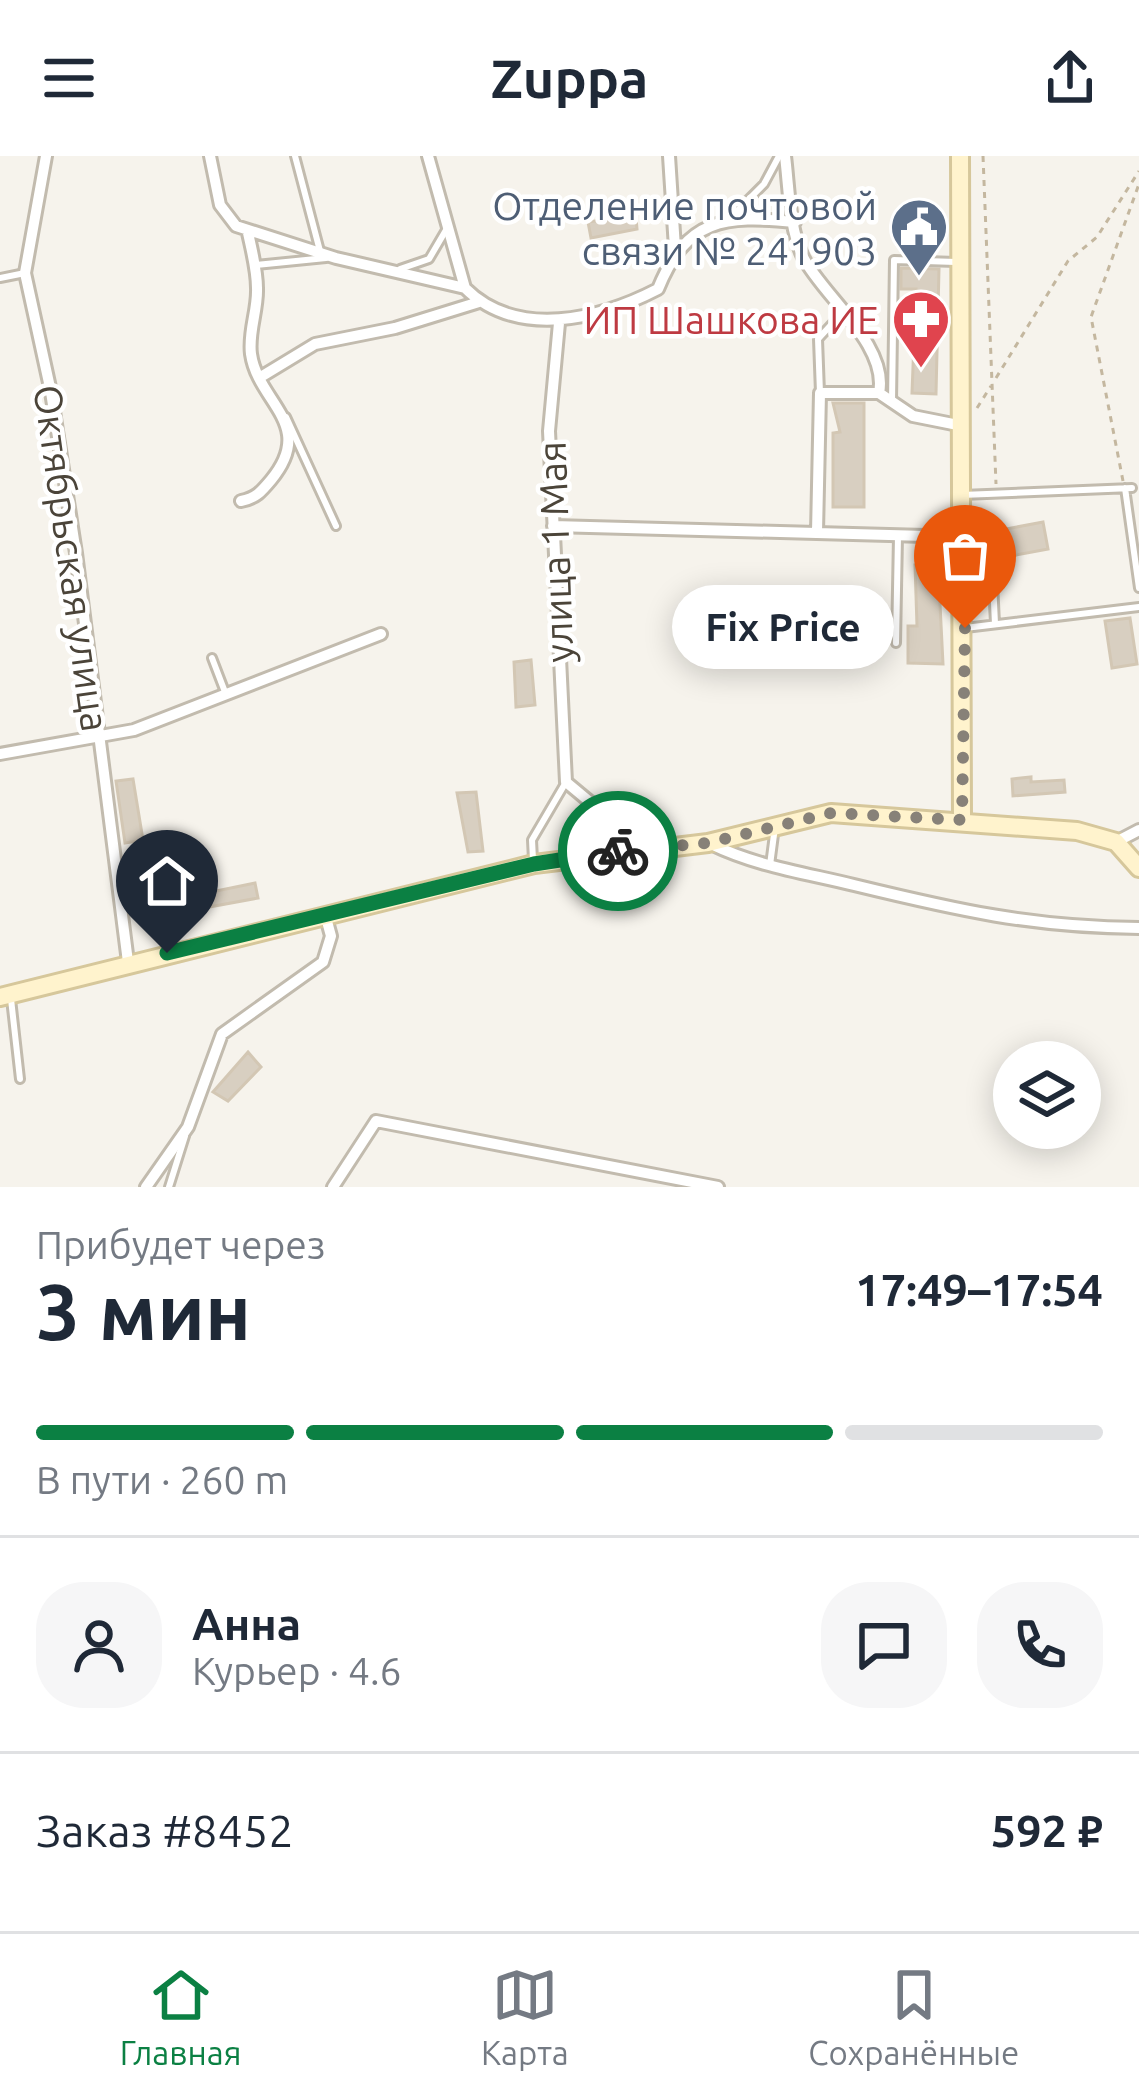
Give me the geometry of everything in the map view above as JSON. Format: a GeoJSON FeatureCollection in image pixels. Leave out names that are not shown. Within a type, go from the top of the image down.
{"type":"FeatureCollection","features":[{"type":"Feature","properties":{"kind":"street","name":"Октябрьская улица"},"geometry":{"type":"LineString","coordinates":[[46,156],[26,273],[51,392],[128,962]]}},
{"type":"Feature","properties":{"kind":"street"},"geometry":{"type":"LineString","coordinates":[[210,156],[214,188],[228,219],[248,232],[465,288]]}},
{"type":"Feature","properties":{"kind":"street"},"geometry":{"type":"LineString","coordinates":[[428,156],[465,288],[479,302],[559,323],[631,303],[658,289],[674,248],[669,156]]}},
{"type":"Feature","properties":{"kind":"street"},"geometry":{"type":"LineString","coordinates":[[782,156],[804,260],[866,346],[881,382],[879,393]]}},
{"type":"Feature","properties":{"kind":"street"},"geometry":{"type":"LineString","coordinates":[[960,156],[962,820]]}},
{"type":"Feature","properties":{"kind":"street"},"geometry":{"type":"LineString","coordinates":[[674,248],[731,217],[795,222]]}},
{"type":"Feature","properties":{"kind":"street"},"geometry":{"type":"LineString","coordinates":[[241,501],[259,494],[283,465],[284,414],[259,378],[250,348],[257,301],[248,232]]}},
{"type":"Feature","properties":{"kind":"street"},"geometry":{"type":"LineString","coordinates":[[259,378],[315,344],[395,328],[479,302]]}},
{"type":"Feature","properties":{"kind":"street","name":"улица 1 Мая"},"geometry":{"type":"LineString","coordinates":[[559,323],[549,430],[566,782]]}},
{"type":"Feature","properties":{"kind":"street"},"geometry":{"type":"LineString","coordinates":[[818,532],[820,393],[879,393],[913,416],[958,425]]}},
{"type":"Feature","properties":{"kind":"street"},"geometry":{"type":"LineString","coordinates":[[553,526],[962,537]]}},
{"type":"Feature","properties":{"kind":"street"},"geometry":{"type":"LineString","coordinates":[[0,754],[134,730],[381,634]]}},
{"type":"Feature","properties":{"kind":"street"},"geometry":{"type":"LineString","coordinates":[[566,782],[614,822],[619,850]]}},
{"type":"Feature","properties":{"kind":"street"},"geometry":{"type":"LineString","coordinates":[[5,996],[534,864],[619,850],[708,843],[831,813],[1077,831],[1116,842],[1139,868]]}},
{"type":"Feature","properties":{"kind":"street"},"geometry":{"type":"LineString","coordinates":[[1116,842],[1139,830]]}},
{"type":"Feature","properties":{"kind":"street"},"geometry":{"type":"LineString","coordinates":[[708,843],[770,866],[1011,921],[1139,928]]}},
{"type":"Feature","properties":{"kind":"street"},"geometry":{"type":"LineString","coordinates":[[146,1187],[188,1127],[222,1034],[323,962],[331,936],[325,914]]}},
{"type":"Feature","properties":{"kind":"street"},"geometry":{"type":"LineString","coordinates":[[333,1187],[376,1121],[718,1187]]}},
{"type":"Feature","properties":{"kind":"lane"},"geometry":{"type":"LineString","coordinates":[[295,156],[320,251]]}},
{"type":"Feature","properties":{"kind":"lane"},"geometry":{"type":"LineString","coordinates":[[731,217],[764,184],[782,156]]}},
{"type":"Feature","properties":{"kind":"lane"},"geometry":{"type":"LineString","coordinates":[[392,271],[429,259],[448,227]]}},
{"type":"Feature","properties":{"kind":"lane"},"geometry":{"type":"LineString","coordinates":[[254,266],[336,258]]}},
{"type":"Feature","properties":{"kind":"lane"},"geometry":{"type":"LineString","coordinates":[[892,402],[893,260],[959,262]]}},
{"type":"Feature","properties":{"kind":"lane"},"geometry":{"type":"LineString","coordinates":[[0,278],[26,273]]}},
{"type":"Feature","properties":{"kind":"lane"},"geometry":{"type":"LineString","coordinates":[[820,393],[818,339],[844,310]]}},
{"type":"Feature","properties":{"kind":"lane"},"geometry":{"type":"LineString","coordinates":[[284,414],[336,526]]}},
{"type":"Feature","properties":{"kind":"lane"},"geometry":{"type":"LineString","coordinates":[[961,495],[1129,488],[1139,588]]}},
{"type":"Feature","properties":{"kind":"lane"},"geometry":{"type":"LineString","coordinates":[[896,644],[898,536]]}},
{"type":"Feature","properties":{"kind":"lane"},"geometry":{"type":"LineString","coordinates":[[962,537],[991,539],[995,624]]}},
{"type":"Feature","properties":{"kind":"lane"},"geometry":{"type":"LineString","coordinates":[[965,628],[1139,607]]}},
{"type":"Feature","properties":{"kind":"lane"},"geometry":{"type":"LineString","coordinates":[[212,658],[225,692]]}},
{"type":"Feature","properties":{"kind":"lane"},"geometry":{"type":"LineString","coordinates":[[534,864],[532,840],[566,782]]}},
{"type":"Feature","properties":{"kind":"lane"},"geometry":{"type":"LineString","coordinates":[[770,866],[775,824]]}},
{"type":"Feature","properties":{"kind":"lane"},"geometry":{"type":"LineString","coordinates":[[5,996],[20,1079]]}},
{"type":"Feature","properties":{"kind":"lane"},"geometry":{"type":"LineString","coordinates":[[169,1187],[188,1127]]}},
{"type":"Feature","properties":{"kind":"path"},"geometry":{"type":"LineString","coordinates":[[982,156],[997,493]]}},
{"type":"Feature","properties":{"kind":"path"},"geometry":{"type":"LineString","coordinates":[[958,425],[980,406],[1068,261],[1097,237],[1139,171]]}},
{"type":"Feature","properties":{"kind":"path"},"geometry":{"type":"LineString","coordinates":[[1129,488],[1091,317],[1139,184]]}},
{"type":"Feature","properties":{"kind":"building"},"geometry":{"type":"Polygon","coordinates":[[[635,206],[637,229],[591,238],[588,222],[609,219],[608,208],[635,206]]]}},
{"type":"Feature","properties":{"kind":"building"},"geometry":{"type":"Polygon","coordinates":[[[901,268],[939,269],[936,394],[912,393],[916,289],[901,289],[901,268]]]}},
{"type":"Feature","properties":{"kind":"building"},"geometry":{"type":"Polygon","coordinates":[[[833,403],[864,403],[864,507],[833,507],[833,433],[840,432],[833,403]]]}},
{"type":"Feature","properties":{"kind":"building"},"geometry":{"type":"Polygon","coordinates":[[[1043,522],[1048,549],[1006,557],[1001,530],[1043,522]]]}},
{"type":"Feature","properties":{"kind":"building"},"geometry":{"type":"Polygon","coordinates":[[[938,564],[943,664],[908,663],[908,626],[917,626],[915,565],[938,564]]]}},
{"type":"Feature","properties":{"kind":"building"},"geometry":{"type":"Polygon","coordinates":[[[1130,618],[1137,664],[1112,668],[1105,621],[1130,618]]]}},
{"type":"Feature","properties":{"kind":"building"},"geometry":{"type":"Polygon","coordinates":[[[531,660],[535,705],[516,707],[514,662],[531,660]]]}},
{"type":"Feature","properties":{"kind":"building"},"geometry":{"type":"Polygon","coordinates":[[[1031,777],[1031,782],[1064,780],[1065,792],[1013,796],[1012,779],[1031,777]]]}},
{"type":"Feature","properties":{"kind":"building"},"geometry":{"type":"Polygon","coordinates":[[[133,779],[143,840],[125,843],[116,781],[133,779]]]}},
{"type":"Feature","properties":{"kind":"building"},"geometry":{"type":"Polygon","coordinates":[[[476,792],[483,851],[468,852],[457,793],[476,792]]]}},
{"type":"Feature","properties":{"kind":"building"},"geometry":{"type":"Polygon","coordinates":[[[255,883],[258,898],[166,915],[163,902],[255,883]]]}},
{"type":"Feature","properties":{"kind":"building"},"geometry":{"type":"Polygon","coordinates":[[[248,1052],[261,1067],[228,1101],[213,1092],[248,1052]]]}},
{"type":"Feature","properties":{"kind":"way so far"},"geometry":{"type":"LineString","coordinates":[[618,851],[708,843],[831,813],[962,820],[965,628]]}},
{"type":"Feature","properties":{"kind":"place","name":"Отделение почтовой связи № 241903"},"geometry":{"type":"Point","coordinates":[919,278]}},
{"type":"Feature","properties":{"kind":"place","name":"ИП Шашкова ИЕ"},"geometry":{"type":"Point","coordinates":[921,370]}},
{"type":"Feature","properties":{"kind":"place","name":"Fix Price"},"geometry":{"type":"Point","coordinates":[965,628]}},
{"type":"Feature","properties":{"kind":"route"},"geometry":{"type":"LineString","coordinates":[[167,953],[534,864],[618,851]]}}]}
